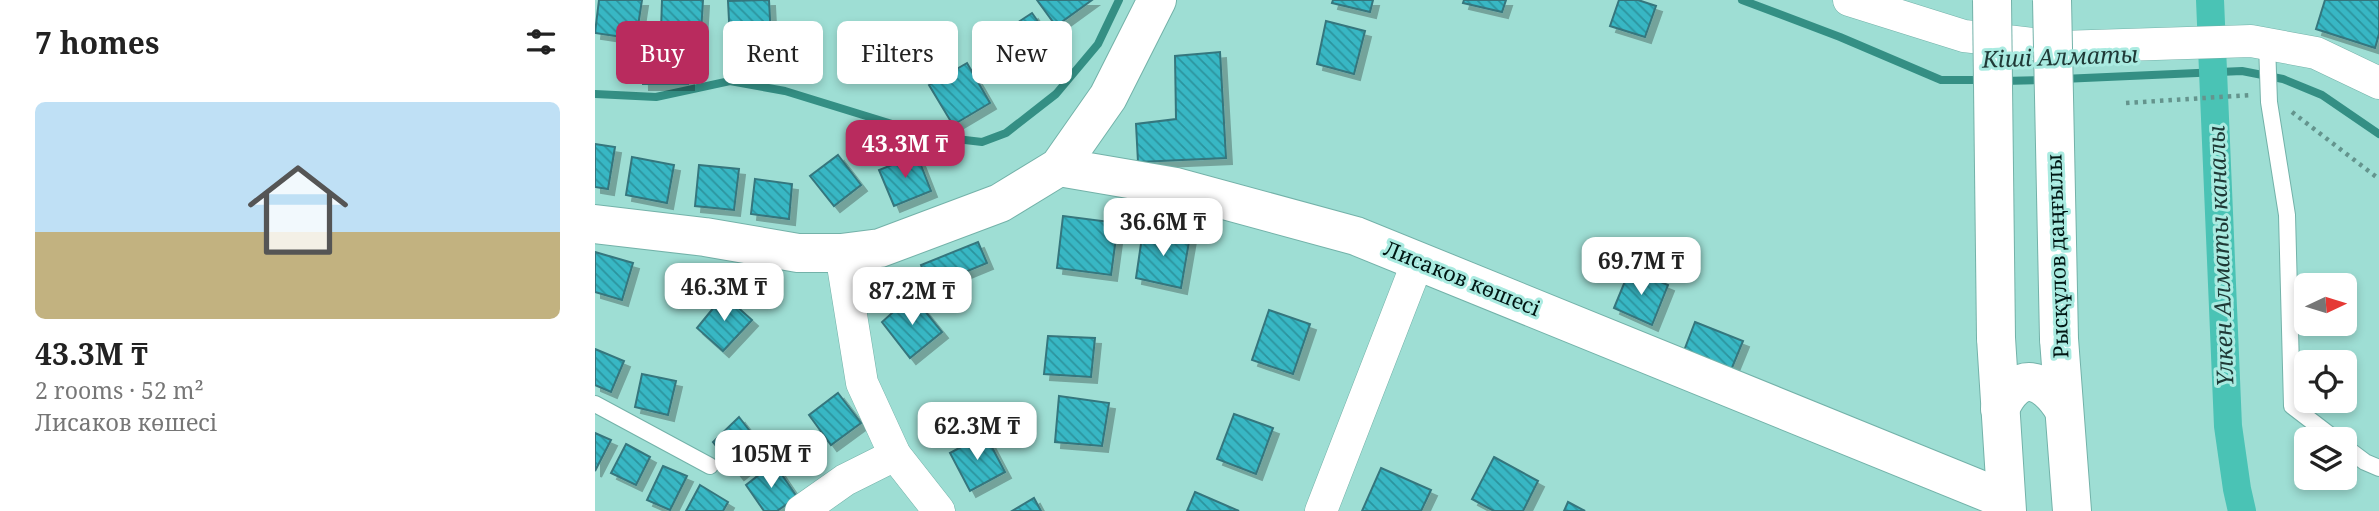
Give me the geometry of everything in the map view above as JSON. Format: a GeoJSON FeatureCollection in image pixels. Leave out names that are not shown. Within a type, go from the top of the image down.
{"type":"FeatureCollection","features":[{"type":"Feature","properties":{"kind":"street"},"geometry":{"type":"LineString","coordinates":[[595,223],[705,237],[798,253],[841,253],[880,248],[1000,202],[1059,167],[1108,97],[1157,0]]}},
{"type":"Feature","properties":{"kind":"street"},"geometry":{"type":"LineString","coordinates":[[1992,0],[1996,338],[2007,505]]}},
{"type":"Feature","properties":{"kind":"street","name":"Рысқұлов даңғылы"},"geometry":{"type":"LineString","coordinates":[[2052,0],[2059,339],[2072,511]]}},
{"type":"Feature","properties":{"kind":"street"},"geometry":{"type":"LineString","coordinates":[[1861,4],[1964,36],[2060,47],[2262,47],[2316,53],[2379,83]]}},
{"type":"Feature","properties":{"kind":"street","name":"Лисаков көшесі"},"geometry":{"type":"LineString","coordinates":[[1059,167],[1176,187],[1356,236],[2007,505]]}},
{"type":"Feature","properties":{"kind":"street"},"geometry":{"type":"LineString","coordinates":[[841,253],[862,383],[895,455],[939,511]]}},
{"type":"Feature","properties":{"kind":"street"},"geometry":{"type":"LineString","coordinates":[[1321,511],[1418,261]]}},
{"type":"Feature","properties":{"kind":"street"},"geometry":{"type":"LineString","coordinates":[[2000,409],[2012,388],[2035,383],[2043,384],[2054,394],[2064,410]]}},
{"type":"Feature","properties":{"kind":"street"},"geometry":{"type":"LineString","coordinates":[[801,511],[845,480],[895,455]]}},
{"type":"Feature","properties":{"kind":"lane"},"geometry":{"type":"LineString","coordinates":[[2262,47],[2287,215],[2292,406],[2319,427]]}},
{"type":"Feature","properties":{"kind":"lane"},"geometry":{"type":"LineString","coordinates":[[595,404],[710,466]]}},
{"type":"Feature","properties":{"kind":"lane"},"geometry":{"type":"LineString","coordinates":[[2357,456],[2379,468]]}},
{"type":"Feature","properties":{"kind":"building"},"geometry":{"type":"Polygon","coordinates":[[[599,0],[642,0],[639,21],[616,21],[616,36],[595,33],[599,0]]]}},
{"type":"Feature","properties":{"kind":"building"},"geometry":{"type":"Polygon","coordinates":[[[662,0],[703,0],[702,21],[661,21],[662,0]]]}},
{"type":"Feature","properties":{"kind":"building"},"geometry":{"type":"Polygon","coordinates":[[[769,0],[770,21],[729,21],[728,1],[769,0]]]}},
{"type":"Feature","properties":{"kind":"building"},"geometry":{"type":"Polygon","coordinates":[[[1037,0],[1092,0],[1063,21],[1052,21],[1037,0]]]}},
{"type":"Feature","properties":{"kind":"building"},"geometry":{"type":"Polygon","coordinates":[[[1333,0],[1373,0],[1370,12],[1332,3],[1333,0]]]}},
{"type":"Feature","properties":{"kind":"building"},"geometry":{"type":"Polygon","coordinates":[[[1464,0],[1506,0],[1502,12],[1463,3],[1464,0]]]}},
{"type":"Feature","properties":{"kind":"building"},"geometry":{"type":"Polygon","coordinates":[[[1619,0],[1638,0],[1656,6],[1645,37],[1610,26],[1619,0]]]}},
{"type":"Feature","properties":{"kind":"building"},"geometry":{"type":"Polygon","coordinates":[[[2325,0],[2379,0],[2379,34],[2375,48],[2316,29],[2325,0]]]}},
{"type":"Feature","properties":{"kind":"building"},"geometry":{"type":"Polygon","coordinates":[[[1032,13],[1038,21],[1020,21],[1032,13]]]}},
{"type":"Feature","properties":{"kind":"building"},"geometry":{"type":"Polygon","coordinates":[[[1326,21],[1365,31],[1354,74],[1317,64],[1326,21]]]}},
{"type":"Feature","properties":{"kind":"building"},"geometry":{"type":"Polygon","coordinates":[[[1220,52],[1226,158],[1138,162],[1136,124],[1176,119],[1175,56],[1220,52]]]}},
{"type":"Feature","properties":{"kind":"building"},"geometry":{"type":"Polygon","coordinates":[[[967,63],[972,72],[972,84],[979,84],[990,103],[953,125],[929,85],[958,84],[958,68],[967,63]]]}},
{"type":"Feature","properties":{"kind":"building"},"geometry":{"type":"Polygon","coordinates":[[[595,144],[615,147],[608,189],[595,187],[595,144]]]}},
{"type":"Feature","properties":{"kind":"building"},"geometry":{"type":"Polygon","coordinates":[[[838,155],[861,185],[834,206],[810,176],[838,155]]]}},
{"type":"Feature","properties":{"kind":"building"},"geometry":{"type":"Polygon","coordinates":[[[917,155],[931,191],[894,206],[879,170],[917,155]]]}},
{"type":"Feature","properties":{"kind":"building"},"geometry":{"type":"Polygon","coordinates":[[[632,157],[674,165],[667,203],[626,195],[632,157]]]}},
{"type":"Feature","properties":{"kind":"building"},"geometry":{"type":"Polygon","coordinates":[[[699,165],[739,169],[734,210],[695,206],[699,165]]]}},
{"type":"Feature","properties":{"kind":"building"},"geometry":{"type":"Polygon","coordinates":[[[755,179],[792,184],[789,219],[751,214],[755,179]]]}},
{"type":"Feature","properties":{"kind":"building"},"geometry":{"type":"Polygon","coordinates":[[[1063,216],[1118,223],[1111,275],[1057,268],[1063,216]]]}},
{"type":"Feature","properties":{"kind":"building"},"geometry":{"type":"Polygon","coordinates":[[[1143,230],[1190,236],[1181,288],[1136,278],[1143,230]]]}},
{"type":"Feature","properties":{"kind":"building"},"geometry":{"type":"Polygon","coordinates":[[[978,242],[987,263],[929,287],[921,265],[978,242]]]}},
{"type":"Feature","properties":{"kind":"building"},"geometry":{"type":"Polygon","coordinates":[[[595,252],[633,263],[622,300],[595,292],[595,252]]]}},
{"type":"Feature","properties":{"kind":"building"},"geometry":{"type":"Polygon","coordinates":[[[1630,269],[1668,285],[1652,325],[1614,308],[1630,269]]]}},
{"type":"Feature","properties":{"kind":"building"},"geometry":{"type":"Polygon","coordinates":[[[724,295],[752,320],[723,351],[697,328],[724,295]]]}},
{"type":"Feature","properties":{"kind":"building"},"geometry":{"type":"Polygon","coordinates":[[[912,295],[942,332],[910,358],[882,322],[912,295]]]}},
{"type":"Feature","properties":{"kind":"building"},"geometry":{"type":"Polygon","coordinates":[[[1269,310],[1310,324],[1293,374],[1252,360],[1269,310]]]}},
{"type":"Feature","properties":{"kind":"building"},"geometry":{"type":"Polygon","coordinates":[[[1695,322],[1743,341],[1729,375],[1682,356],[1695,322]]]}},
{"type":"Feature","properties":{"kind":"building"},"geometry":{"type":"Polygon","coordinates":[[[1048,336],[1095,338],[1091,377],[1044,374],[1048,336]]]}},
{"type":"Feature","properties":{"kind":"building"},"geometry":{"type":"Polygon","coordinates":[[[595,349],[624,361],[611,392],[595,385],[595,349]]]}},
{"type":"Feature","properties":{"kind":"building"},"geometry":{"type":"Polygon","coordinates":[[[642,374],[676,381],[668,415],[635,407],[642,374]]]}},
{"type":"Feature","properties":{"kind":"building"},"geometry":{"type":"Polygon","coordinates":[[[838,393],[861,423],[831,445],[809,415],[838,393]]]}},
{"type":"Feature","properties":{"kind":"building"},"geometry":{"type":"Polygon","coordinates":[[[1059,396],[1109,403],[1102,446],[1055,442],[1059,396]]]}},
{"type":"Feature","properties":{"kind":"building"},"geometry":{"type":"Polygon","coordinates":[[[1234,414],[1273,428],[1256,474],[1217,459],[1234,414]]]}},
{"type":"Feature","properties":{"kind":"building"},"geometry":{"type":"Polygon","coordinates":[[[739,417],[766,452],[738,474],[713,442],[739,417]]]}},
{"type":"Feature","properties":{"kind":"building"},"geometry":{"type":"Polygon","coordinates":[[[595,433],[611,440],[595,471],[595,433]]]}},
{"type":"Feature","properties":{"kind":"building"},"geometry":{"type":"Polygon","coordinates":[[[985,434],[1005,472],[970,491],[950,453],[985,434]]]}},
{"type":"Feature","properties":{"kind":"building"},"geometry":{"type":"Polygon","coordinates":[[[626,444],[650,457],[636,485],[611,473],[626,444]]]}},
{"type":"Feature","properties":{"kind":"building"},"geometry":{"type":"Polygon","coordinates":[[[1494,457],[1538,481],[1523,511],[1494,511],[1472,499],[1494,457]]]}},
{"type":"Feature","properties":{"kind":"building"},"geometry":{"type":"Polygon","coordinates":[[[774,463],[797,497],[777,511],[764,511],[746,485],[774,463]]]}},
{"type":"Feature","properties":{"kind":"building"},"geometry":{"type":"Polygon","coordinates":[[[663,466],[687,476],[670,510],[647,500],[663,466]]]}},
{"type":"Feature","properties":{"kind":"building"},"geometry":{"type":"Polygon","coordinates":[[[1381,468],[1431,490],[1421,511],[1362,511],[1381,468]]]}},
{"type":"Feature","properties":{"kind":"building"},"geometry":{"type":"Polygon","coordinates":[[[700,485],[728,502],[723,511],[686,511],[700,485]]]}},
{"type":"Feature","properties":{"kind":"building"},"geometry":{"type":"Polygon","coordinates":[[[1195,492],[1239,511],[1187,511],[1195,492]]]}},
{"type":"Feature","properties":{"kind":"building"},"geometry":{"type":"Polygon","coordinates":[[[1034,498],[1041,511],[1012,511],[1034,498]]]}},
{"type":"Feature","properties":{"kind":"building"},"geometry":{"type":"Polygon","coordinates":[[[1568,502],[1585,511],[1564,511],[1568,502]]]}},
{"type":"Feature","properties":{"kind":"waterway","name":"Кіші Алматы"},"geometry":{"type":"LineString","coordinates":[[595,94],[656,97],[730,81],[785,91],[931,136],[982,142],[1006,133],[1056,94],[1098,44],[1119,0]]}},
{"type":"Feature","properties":{"kind":"waterway","name":"Кіші Алматы"},"geometry":{"type":"LineString","coordinates":[[1742,0],[1840,37],[1941,80],[1983,80]]}},
{"type":"Feature","properties":{"kind":"waterway","name":"Үлкен Алматы каналы"},"geometry":{"type":"LineString","coordinates":[[2210,0],[2228,426],[2242,511]]}},
{"type":"Feature","properties":{"kind":"waterway","name":"Кіші Алматы"},"geometry":{"type":"LineString","coordinates":[[2062,79],[2242,71],[2283,79],[2322,95],[2379,134]]}},
{"type":"Feature","properties":{"kind":"waterway","name":"Кіші Алматы"},"geometry":{"type":"LineString","coordinates":[[2003,81],[2042,80]]}}]}
